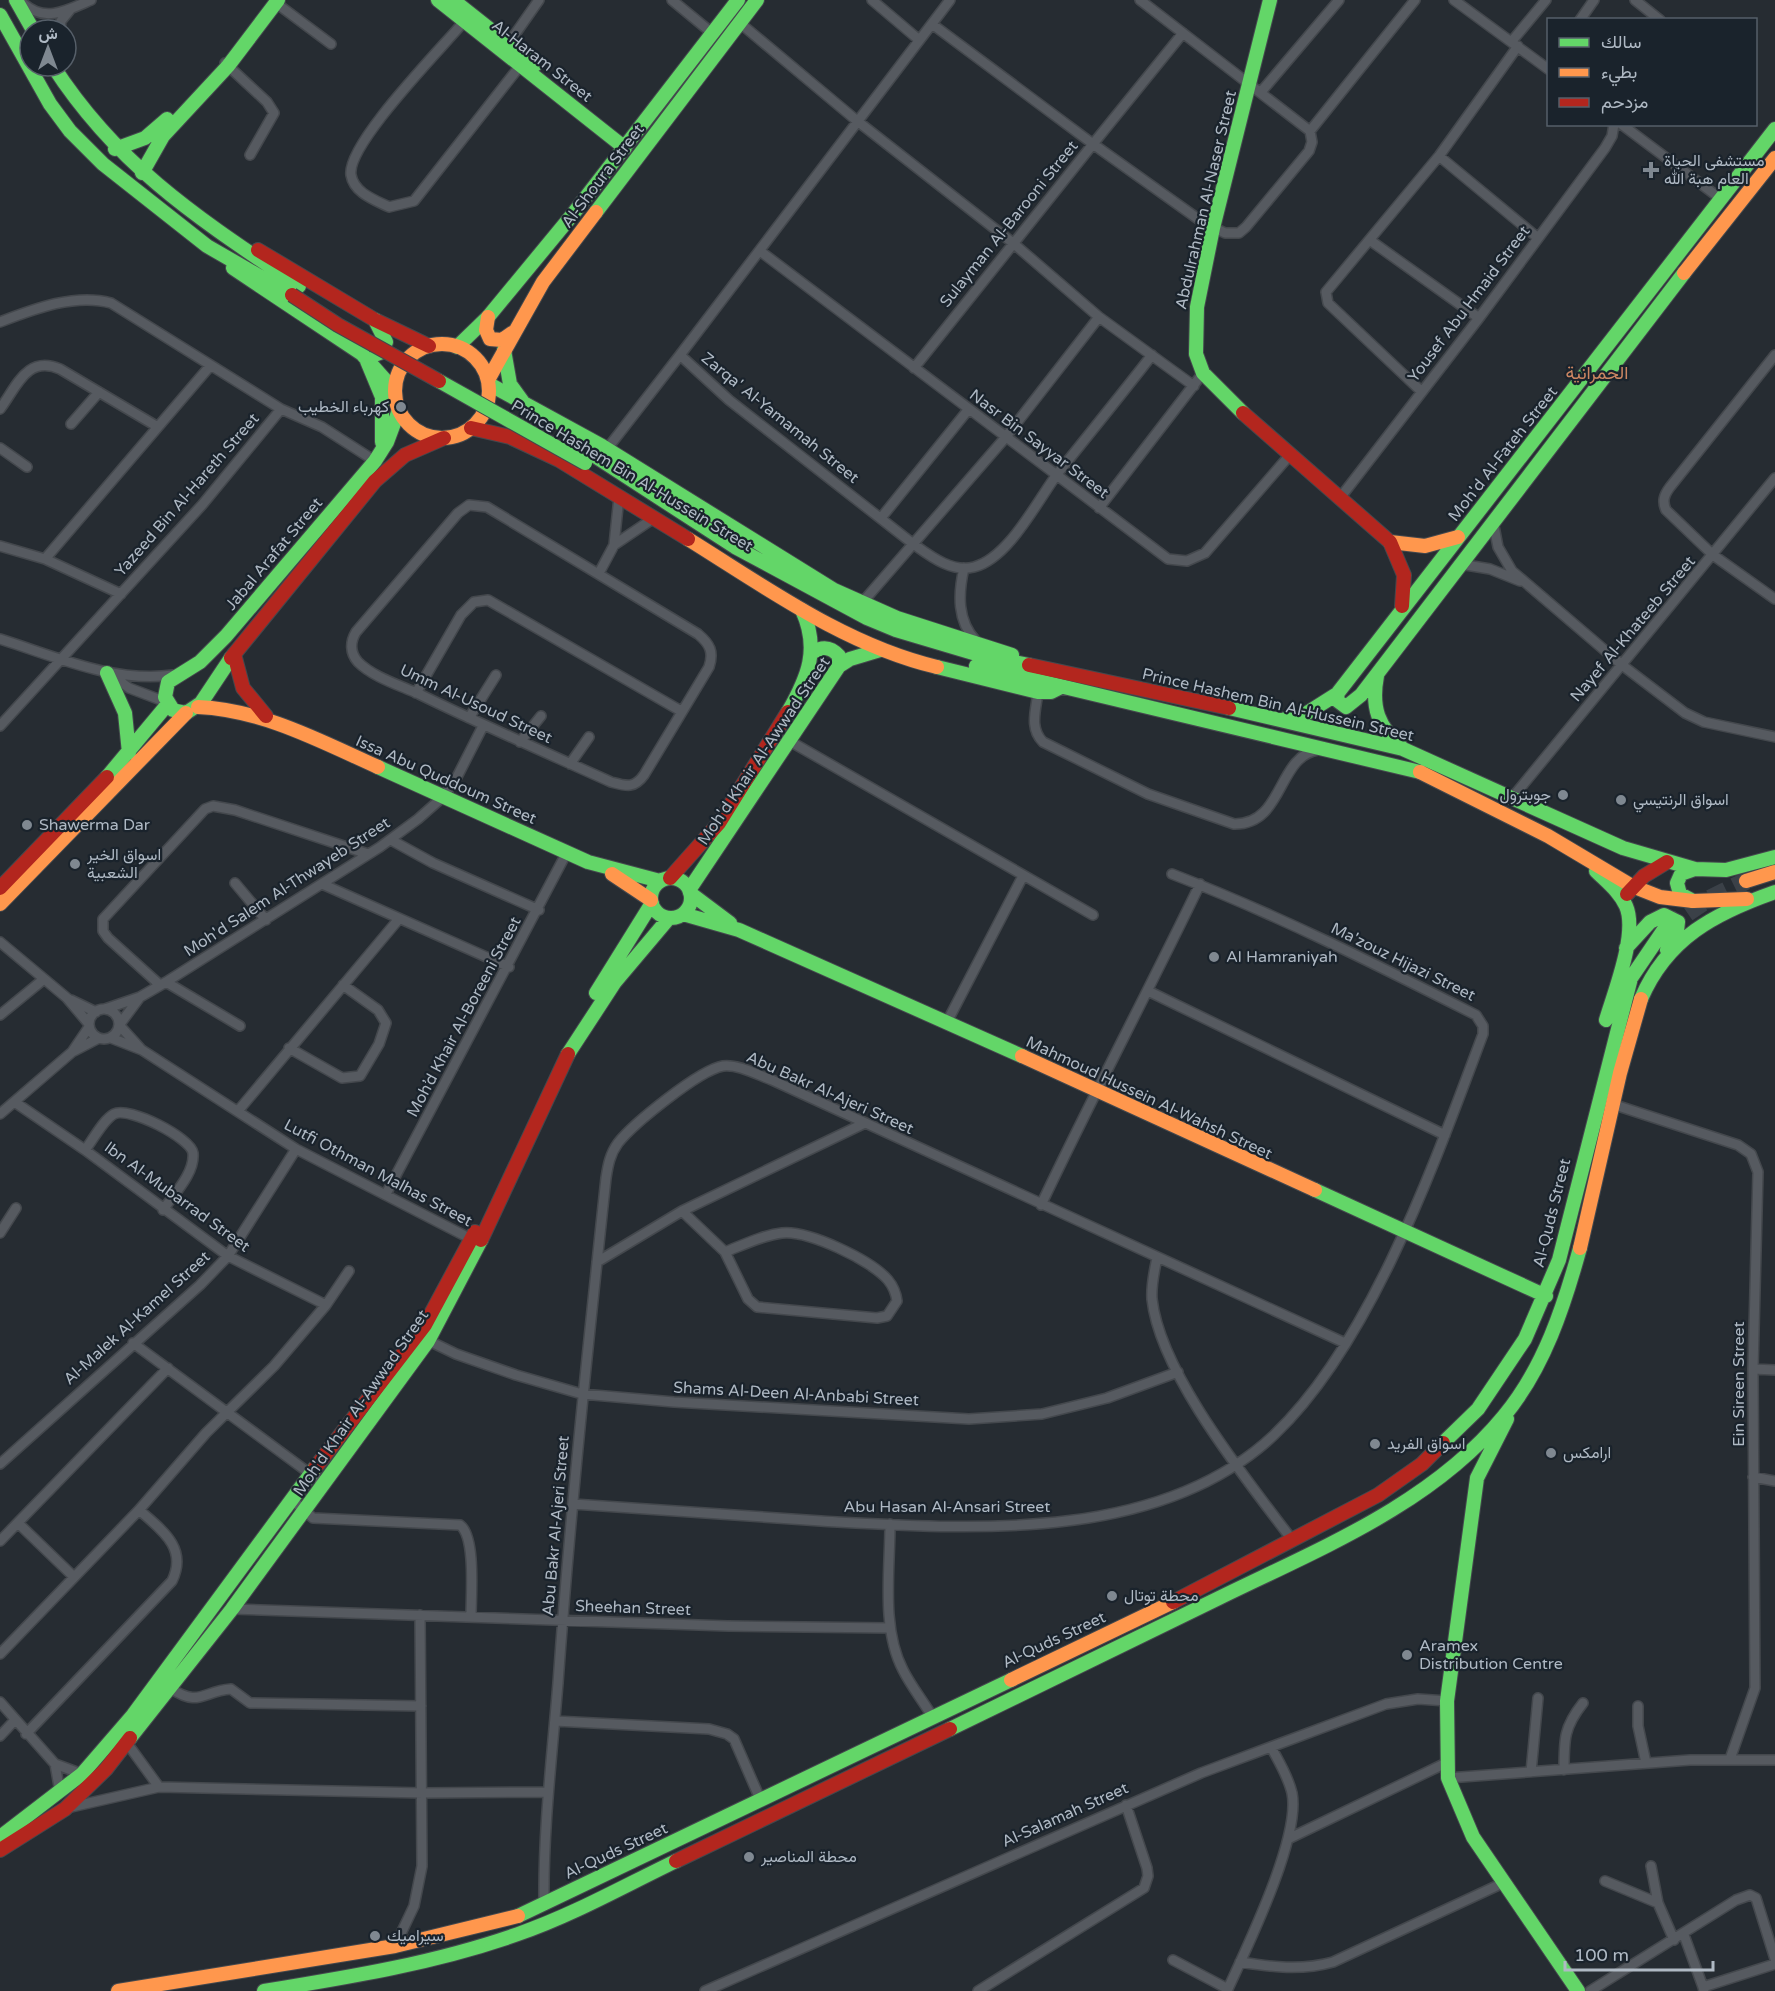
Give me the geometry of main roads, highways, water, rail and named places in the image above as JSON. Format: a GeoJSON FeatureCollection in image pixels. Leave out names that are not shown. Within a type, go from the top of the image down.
{"type":"FeatureCollection","features":[{"type":"Feature","properties":{"kind":"main road"},"geometry":{"type":"LineString","coordinates":[[18,0],[27,18]]}},
{"type":"Feature","properties":{"kind":"main road","name":"Al-Haram Street"},"geometry":{"type":"LineString","coordinates":[[438,0],[467,17],[628,145]]}},
{"type":"Feature","properties":{"kind":"main road","name":"Al-Haram Street"},"geometry":{"type":"LineString","coordinates":[[453,0],[467,17]]}},
{"type":"Feature","properties":{"kind":"main road","name":"Al-Shoura Street"},"geometry":{"type":"LineString","coordinates":[[457,347],[488,317],[628,145],[738,0]]}},
{"type":"Feature","properties":{"kind":"main road","name":"Al-Shoura Street"},"geometry":{"type":"LineString","coordinates":[[488,382],[512,333],[543,282],[757,0]]}},
{"type":"Feature","properties":{"kind":"main road","name":"Abdulrahman Al-Naser Street"},"geometry":{"type":"LineString","coordinates":[[1270,0],[1213,228],[1195,323],[1196,354],[1203,373],[1289,456],[1390,542]]}},
{"type":"Feature","properties":{"kind":"main road"},"geometry":{"type":"LineString","coordinates":[[142,174],[156,146],[171,126],[226,63],[275,1]]}},
{"type":"Feature","properties":{"kind":"main road","name":"Prince Hashem Bin Al-Hussein Street"},"geometry":{"type":"LineString","coordinates":[[0,15],[50,104],[70,131],[103,164],[247,280],[363,356],[386,377],[395,391]]}},
{"type":"Feature","properties":{"kind":"main road"},"geometry":{"type":"LineString","coordinates":[[115,149],[155,131],[226,63]]}},
{"type":"Feature","properties":{"kind":"main road","name":"Prince Hashem Bin Al-Hussein Street"},"geometry":{"type":"LineString","coordinates":[[60,78],[87,118],[142,174],[338,325],[587,458],[735,547],[867,618],[896,630],[980,655],[1283,720],[1403,749],[1623,848],[1667,862],[1695,869],[1726,870],[1775,858]]}},
{"type":"Feature","properties":{"kind":"main road","name":"Moh'd Al-Fateh Street"},"geometry":{"type":"LineString","coordinates":[[1283,720],[1307,713],[1337,694],[1402,608],[1537,440],[1775,129]]}},
{"type":"Feature","properties":{"kind":"main road","name":"Moh'd Al-Fateh Street"},"geometry":{"type":"LineString","coordinates":[[1337,694],[1340,705],[1346,707],[1352,705],[1378,674],[1493,520],[1775,158]]}},
{"type":"Feature","properties":{"kind":"main road","name":"Prince Hashem Bin Al-Hussein Street"},"geometry":{"type":"LineString","coordinates":[[221,233],[270,256],[375,320],[429,346]]}},
{"type":"Feature","properties":{"kind":"main road","name":"Prince Hashem Bin Al-Hussein Street"},"geometry":{"type":"LineString","coordinates":[[207,246],[296,291]]}},
{"type":"Feature","properties":{"kind":"main road"},"geometry":{"type":"LineString","coordinates":[[488,317],[486,330],[490,339],[502,339],[512,333]]}},
{"type":"Feature","properties":{"kind":"main road"},"geometry":{"type":"LineString","coordinates":[[375,320],[385,337],[385,347],[376,354],[363,356],[382,402],[381,450],[399,446],[405,455]]}},
{"type":"Feature","properties":{"kind":"main road"},"geometry":{"type":"LineString","coordinates":[[443,344],[457,347],[477,360],[488,382],[486,409],[471,428],[458,435],[444,438],[425,435],[410,425],[399,410],[395,391],[399,372],[411,356],[429,346],[443,344]]}},
{"type":"Feature","properties":{"kind":"main road"},"geometry":{"type":"LineString","coordinates":[[504,348],[510,384],[523,402]]}},
{"type":"Feature","properties":{"kind":"main road","name":"Prince Hashem Bin Al-Hussein Street"},"geometry":{"type":"LineString","coordinates":[[488,382],[607,449],[722,523],[861,604],[945,635],[978,643],[1038,667]]}},
{"type":"Feature","properties":{"kind":"main road","name":"Jabal Arafat Street"},"geometry":{"type":"LineString","coordinates":[[0,888],[129,753],[166,703],[165,692],[168,682],[182,674],[217,646],[381,450],[399,410]]}},
{"type":"Feature","properties":{"kind":"main road"},"geometry":{"type":"LineString","coordinates":[[510,437],[504,421],[510,410],[539,411]]}},
{"type":"Feature","properties":{"kind":"main road","name":"Prince Hashem Bin Al-Hussein Street"},"geometry":{"type":"LineString","coordinates":[[471,428],[510,437],[559,460],[802,610],[880,650],[923,664],[1038,692],[1051,692],[1061,687]]}},
{"type":"Feature","properties":{"kind":"main road","name":"Jabal Arafat Street"},"geometry":{"type":"LineString","coordinates":[[0,904],[192,710],[234,654],[375,481],[405,455],[444,438]]}},
{"type":"Feature","properties":{"kind":"main road","name":"Prince Hashem Bin Al-Hussein Street"},"geometry":{"type":"LineString","coordinates":[[587,458],[767,578],[855,625],[943,657],[1326,750],[1395,763],[1432,776],[1548,836],[1632,886],[1660,897],[1693,901],[1760,897]]}},
{"type":"Feature","properties":{"kind":"main road"},"geometry":{"type":"LineString","coordinates":[[1402,608],[1404,575],[1390,542],[1425,546],[1458,537]]}},
{"type":"Feature","properties":{"kind":"main road","name":"Moh'd Khair Al-Awwad Street"},"geometry":{"type":"LineString","coordinates":[[690,891],[782,736],[808,673],[813,652],[810,629],[802,610]]}},
{"type":"Feature","properties":{"kind":"main road"},"geometry":{"type":"LineString","coordinates":[[813,652],[820,648],[832,649],[839,656],[839,666]]}},
{"type":"Feature","properties":{"kind":"main road","name":"Moh'd Khair Al-Awwad Street"},"geometry":{"type":"LineString","coordinates":[[665,880],[685,864],[723,817],[782,736],[839,666],[850,659],[880,650]]}},
{"type":"Feature","properties":{"kind":"main road","name":"Issa Abu Quddoum Street"},"geometry":{"type":"LineString","coordinates":[[234,654],[241,686],[253,705],[269,719]]}},
{"type":"Feature","properties":{"kind":"main road"},"geometry":{"type":"LineString","coordinates":[[109,674],[125,713],[129,753]]}},
{"type":"Feature","properties":{"kind":"main road"},"geometry":{"type":"LineString","coordinates":[[1378,674],[1374,688],[1376,719],[1382,731],[1403,749]]}},
{"type":"Feature","properties":{"kind":"main road"},"geometry":{"type":"LineString","coordinates":[[166,703],[177,712],[192,710]]}},
{"type":"Feature","properties":{"kind":"main road","name":"Issa Abu Quddoum Street"},"geometry":{"type":"LineString","coordinates":[[192,710],[234,709],[269,719],[444,796],[566,854],[608,871],[665,880]]}},
{"type":"Feature","properties":{"kind":"main road"},"geometry":{"type":"LineString","coordinates":[[1606,870],[1620,871],[1629,867],[1630,858],[1623,848]]}},
{"type":"Feature","properties":{"kind":"main road"},"geometry":{"type":"LineString","coordinates":[[1562,1247],[1559,1210],[1625,949],[1630,919],[1623,900],[1587,861]]}},
{"type":"Feature","properties":{"kind":"main road"},"geometry":{"type":"LineString","coordinates":[[1623,900],[1632,886],[1667,862]]}},
{"type":"Feature","properties":{"kind":"main road"},"geometry":{"type":"LineString","coordinates":[[1693,901],[1680,894],[1677,883],[1682,874],[1695,869]]}},
{"type":"Feature","properties":{"kind":"main road","name":"Issa Abu Quddoum Street"},"geometry":{"type":"LineString","coordinates":[[608,871],[652,902]]}},
{"type":"Feature","properties":{"kind":"main road"},"geometry":{"type":"LineString","coordinates":[[1746,881],[1775,872]]}},
{"type":"Feature","properties":{"kind":"main road"},"geometry":{"type":"LineString","coordinates":[[665,880],[681,881],[690,891],[690,904],[683,914],[669,918],[662,916],[652,902],[655,886],[665,880]]}},
{"type":"Feature","properties":{"kind":"main road","name":"Mahmoud Hussein Al-Wahsh Street"},"geometry":{"type":"LineString","coordinates":[[690,891],[739,930]]}},
{"type":"Feature","properties":{"kind":"main road","name":"Al-Quds Street"},"geometry":{"type":"LineString","coordinates":[[264,1991],[403,1968],[496,1943],[555,1920],[1351,1534],[1406,1501],[1492,1428],[1518,1397],[1553,1331],[1577,1267],[1612,1104],[1642,999],[1664,957],[1707,923],[1775,892]]}},
{"type":"Feature","properties":{"kind":"main road","name":"Moh'd Khair Al-Awwad Street"},"geometry":{"type":"LineString","coordinates":[[475,1242],[557,1061],[652,902]]}},
{"type":"Feature","properties":{"kind":"main road","name":"Mahmoud Hussein Al-Wahsh Street"},"geometry":{"type":"LineString","coordinates":[[683,914],[739,930],[947,1022],[1403,1233],[1546,1296]]}},
{"type":"Feature","properties":{"kind":"main road"},"geometry":{"type":"LineString","coordinates":[[1625,949],[1656,917],[1670,916],[1678,922],[1678,927],[1664,957]]}},
{"type":"Feature","properties":{"kind":"main road","name":"Moh'd Khair Al-Awwad Street"},"geometry":{"type":"LineString","coordinates":[[0,1850],[65,1809],[105,1769],[232,1609],[304,1512],[423,1338],[475,1242],[571,1048],[615,982],[669,918]]}},
{"type":"Feature","properties":{"kind":"main road","name":"Al-Quds Street"},"geometry":{"type":"LineString","coordinates":[[117,1991],[395,1946],[498,1922],[544,1904],[761,1801],[932,1716],[1152,1613],[1378,1495],[1422,1464],[1492,1392],[1525,1339],[1546,1296],[1562,1247],[1622,1003],[1631,978],[1642,958],[1665,928]]}},
{"type":"Feature","properties":{"kind":"main road","name":"Moh'd Khair Al-Awwad Street"},"geometry":{"type":"LineString","coordinates":[[0,1837],[82,1774],[133,1715],[312,1475],[361,1405],[423,1338]]}},
{"type":"Feature","properties":{"kind":"main road"},"geometry":{"type":"LineString","coordinates":[[1518,1397],[1477,1478],[1447,1701],[1446,1763],[1453,1795],[1473,1837],[1578,1991]]}},
{"type":"Feature","properties":{"kind":"main road"},"geometry":{"type":"LineString","coordinates":[[1461,1456],[1470,1462],[1477,1478]]}},
{"type":"Feature","properties":{"kind":"tunnel"},"geometry":{"type":"LineString","coordinates":[[1665,928],[1705,901],[1746,881]]}},
{"type":"Feature","properties":{"kind":"place","name":"مستشفى الحياة العام هبة الله"},"geometry":{"type":"Point","coordinates":[1651,170]}},
{"type":"Feature","properties":{"kind":"place","name":"كهرباء الخطيب"},"geometry":{"type":"Point","coordinates":[401,407]}},
{"type":"Feature","properties":{"kind":"place","name":"جوبترول"},"geometry":{"type":"Point","coordinates":[1563,795]}},
{"type":"Feature","properties":{"kind":"place","name":"اسواق الرنتيسي"},"geometry":{"type":"Point","coordinates":[1621,800]}},
{"type":"Feature","properties":{"kind":"place","name":"Shawerma Dar"},"geometry":{"type":"Point","coordinates":[27,825]}},
{"type":"Feature","properties":{"kind":"place","name":"اسواق الخير الشعبية"},"geometry":{"type":"Point","coordinates":[75,864]}},
{"type":"Feature","properties":{"kind":"place","name":"Al Hamraniyah"},"geometry":{"type":"Point","coordinates":[1214,957]}},
{"type":"Feature","properties":{"kind":"place","name":"اسواق الفريد"},"geometry":{"type":"Point","coordinates":[1375,1444]}},
{"type":"Feature","properties":{"kind":"place","name":"ارامكس"},"geometry":{"type":"Point","coordinates":[1551,1453]}},
{"type":"Feature","properties":{"kind":"place","name":"محطة توتال"},"geometry":{"type":"Point","coordinates":[1112,1596]}},
{"type":"Feature","properties":{"kind":"place","name":"Aramex Distribution Centre"},"geometry":{"type":"Point","coordinates":[1407,1655]}},
{"type":"Feature","properties":{"kind":"place","name":"محطة المناصير"},"geometry":{"type":"Point","coordinates":[749,1857]}},
{"type":"Feature","properties":{"kind":"place","name":"سيراميك"},"geometry":{"type":"Point","coordinates":[375,1936]}},
{"type":"Feature","properties":{"kind":"district","name":"الحمرانية"},"geometry":{"type":"Point","coordinates":[1597,373]}}]}
